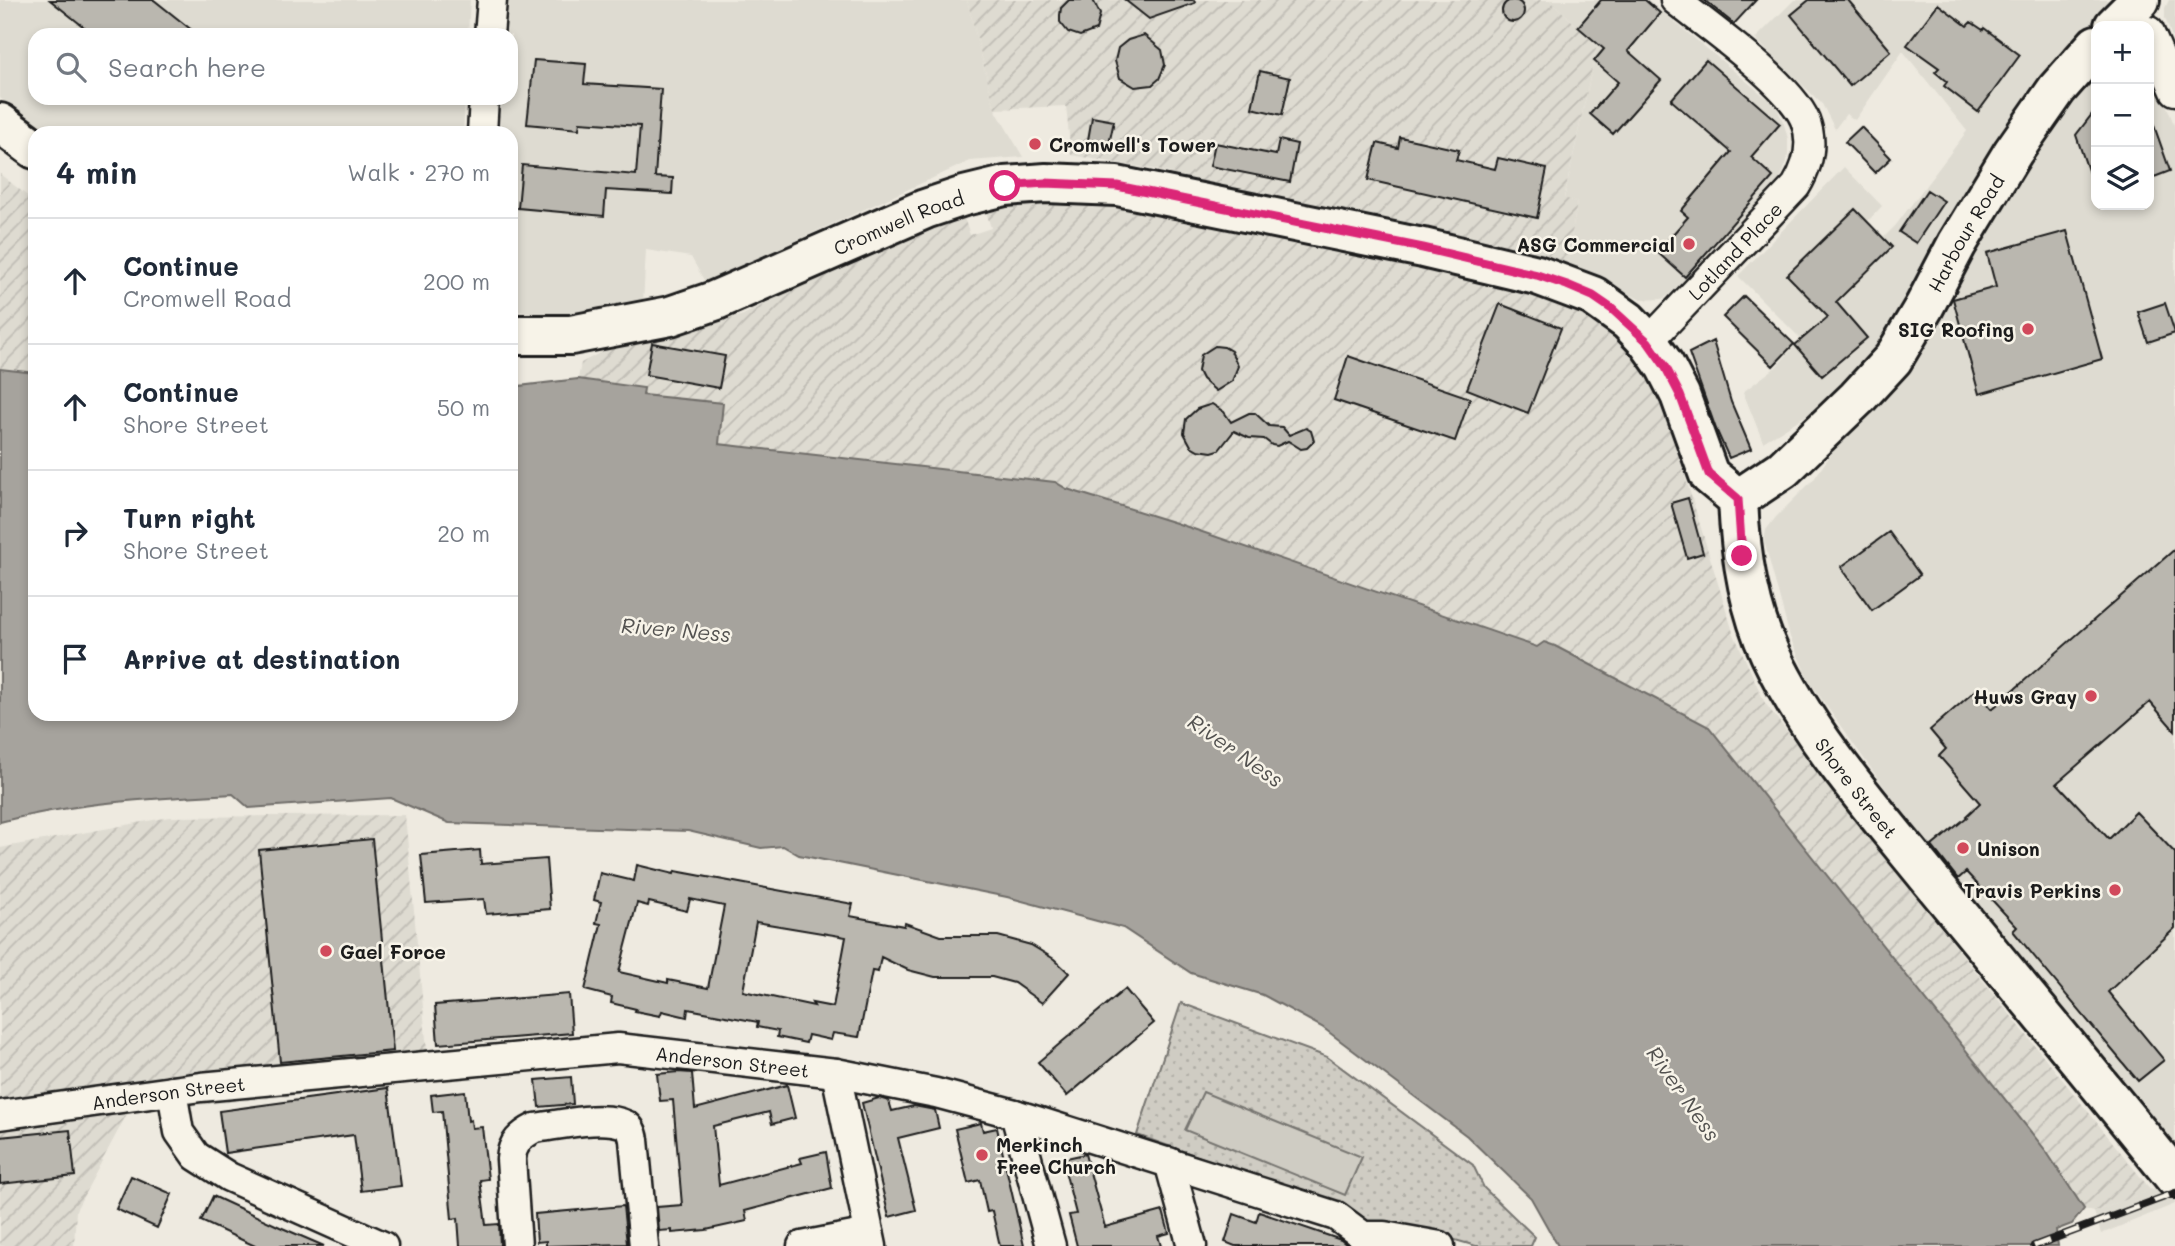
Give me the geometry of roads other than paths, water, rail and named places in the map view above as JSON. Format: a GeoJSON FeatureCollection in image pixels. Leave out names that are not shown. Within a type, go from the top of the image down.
{"type":"FeatureCollection","features":[{"type":"Feature","properties":{"kind":"street"},"geometry":{"type":"LineString","coordinates":[[490,28],[492,0]]}},
{"type":"Feature","properties":{"kind":"street","name":"Lotland Place"},"geometry":{"type":"LineString","coordinates":[[1648,342],[1797,186],[1810,153],[1809,134],[1796,104],[1735,47],[1675,0]]}},
{"type":"Feature","properties":{"kind":"street"},"geometry":{"type":"LineString","coordinates":[[2137,18],[2175,91]]}},
{"type":"Feature","properties":{"kind":"street","name":"Harbour Road"},"geometry":{"type":"LineString","coordinates":[[1738,499],[1783,469],[1857,398],[1893,359],[1962,234],[2013,152],[2057,89],[2091,51]]}},
{"type":"Feature","properties":{"kind":"street"},"geometry":{"type":"LineString","coordinates":[[482,126],[484,105]]}},
{"type":"Feature","properties":{"kind":"street"},"geometry":{"type":"LineString","coordinates":[[0,122],[28,144]]}},
{"type":"Feature","properties":{"kind":"street","name":"Cromwell Road"},"geometry":{"type":"LineString","coordinates":[[518,335],[572,335],[670,316],[714,301],[925,209],[1005,186],[1045,183],[1085,184],[1140,191],[1423,248],[1537,275],[1593,296],[1628,321],[1648,342]]}},
{"type":"Feature","properties":{"kind":"street"},"geometry":{"type":"LineString","coordinates":[[1648,342],[1665,366],[1680,395],[1709,474],[1738,499]]}},
{"type":"Feature","properties":{"kind":"street","name":"Shore Street"},"geometry":{"type":"LineString","coordinates":[[1738,499],[1742,556],[1754,605],[1769,652],[1796,703],[1849,780],[2175,1178]]}},
{"type":"Feature","properties":{"kind":"street","name":"Anderson Street"},"geometry":{"type":"LineString","coordinates":[[0,1115],[172,1091],[618,1048],[836,1073],[927,1091],[1015,1114],[1336,1216],[1362,1241],[1384,1236],[1440,1246]]}},
{"type":"Feature","properties":{"kind":"street"},"geometry":{"type":"LineString","coordinates":[[802,1246],[871,1239],[836,1073]]}},
{"type":"Feature","properties":{"kind":"street"},"geometry":{"type":"LineString","coordinates":[[172,1091],[179,1132],[196,1156],[229,1177],[345,1238],[383,1246]]}},
{"type":"Feature","properties":{"kind":"street"},"geometry":{"type":"LineString","coordinates":[[1015,1114],[1051,1246]]}},
{"type":"Feature","properties":{"kind":"street"},"geometry":{"type":"LineString","coordinates":[[517,1246],[511,1159],[517,1140],[535,1128],[603,1120],[625,1125],[631,1130],[644,1246]]}},
{"type":"Feature","properties":{"kind":"street"},"geometry":{"type":"LineString","coordinates":[[1169,1162],[1192,1246]]}},
{"type":"Feature","properties":{"kind":"water","name":"River Ness"},"geometry":{"type":"Polygon","coordinates":[[[0,369],[28,372],[28,721],[518,721],[518,386],[578,379],[644,388],[643,395],[723,403],[719,444],[1055,482],[1067,489],[1176,523],[1537,647],[1544,642],[1555,646],[1709,727],[2046,1151],[2084,1209],[2072,1224],[2056,1230],[2058,1246],[1558,1246],[1531,1198],[1467,1136],[1322,1027],[1263,995],[1191,973],[1123,928],[1007,897],[799,855],[783,846],[761,848],[688,831],[449,823],[391,798],[249,808],[233,794],[175,797],[86,805],[0,822],[0,369]]]}},
{"type":"Feature","properties":{"kind":"railway"},"geometry":{"type":"LineString","coordinates":[[2034,1246],[2175,1193]]}},
{"type":"Feature","properties":{"kind":"place","name":"Cromwell's Tower"},"geometry":{"type":"Point","coordinates":[1035,144]}},
{"type":"Feature","properties":{"kind":"place","name":"ASG Commercial"},"geometry":{"type":"Point","coordinates":[1689,244]}},
{"type":"Feature","properties":{"kind":"place","name":"SIG Roofing"},"geometry":{"type":"Point","coordinates":[2028,329]}},
{"type":"Feature","properties":{"kind":"place","name":"Huws Gray"},"geometry":{"type":"Point","coordinates":[2091,696]}},
{"type":"Feature","properties":{"kind":"place","name":"Unison"},"geometry":{"type":"Point","coordinates":[1963,848]}},
{"type":"Feature","properties":{"kind":"place","name":"Travis Perkins"},"geometry":{"type":"Point","coordinates":[2115,890]}},
{"type":"Feature","properties":{"kind":"place","name":"Gael Force"},"geometry":{"type":"Point","coordinates":[326,951]}},
{"type":"Feature","properties":{"kind":"place","name":"Merkinch Free Church"},"geometry":{"type":"Point","coordinates":[982,1155]}}]}
